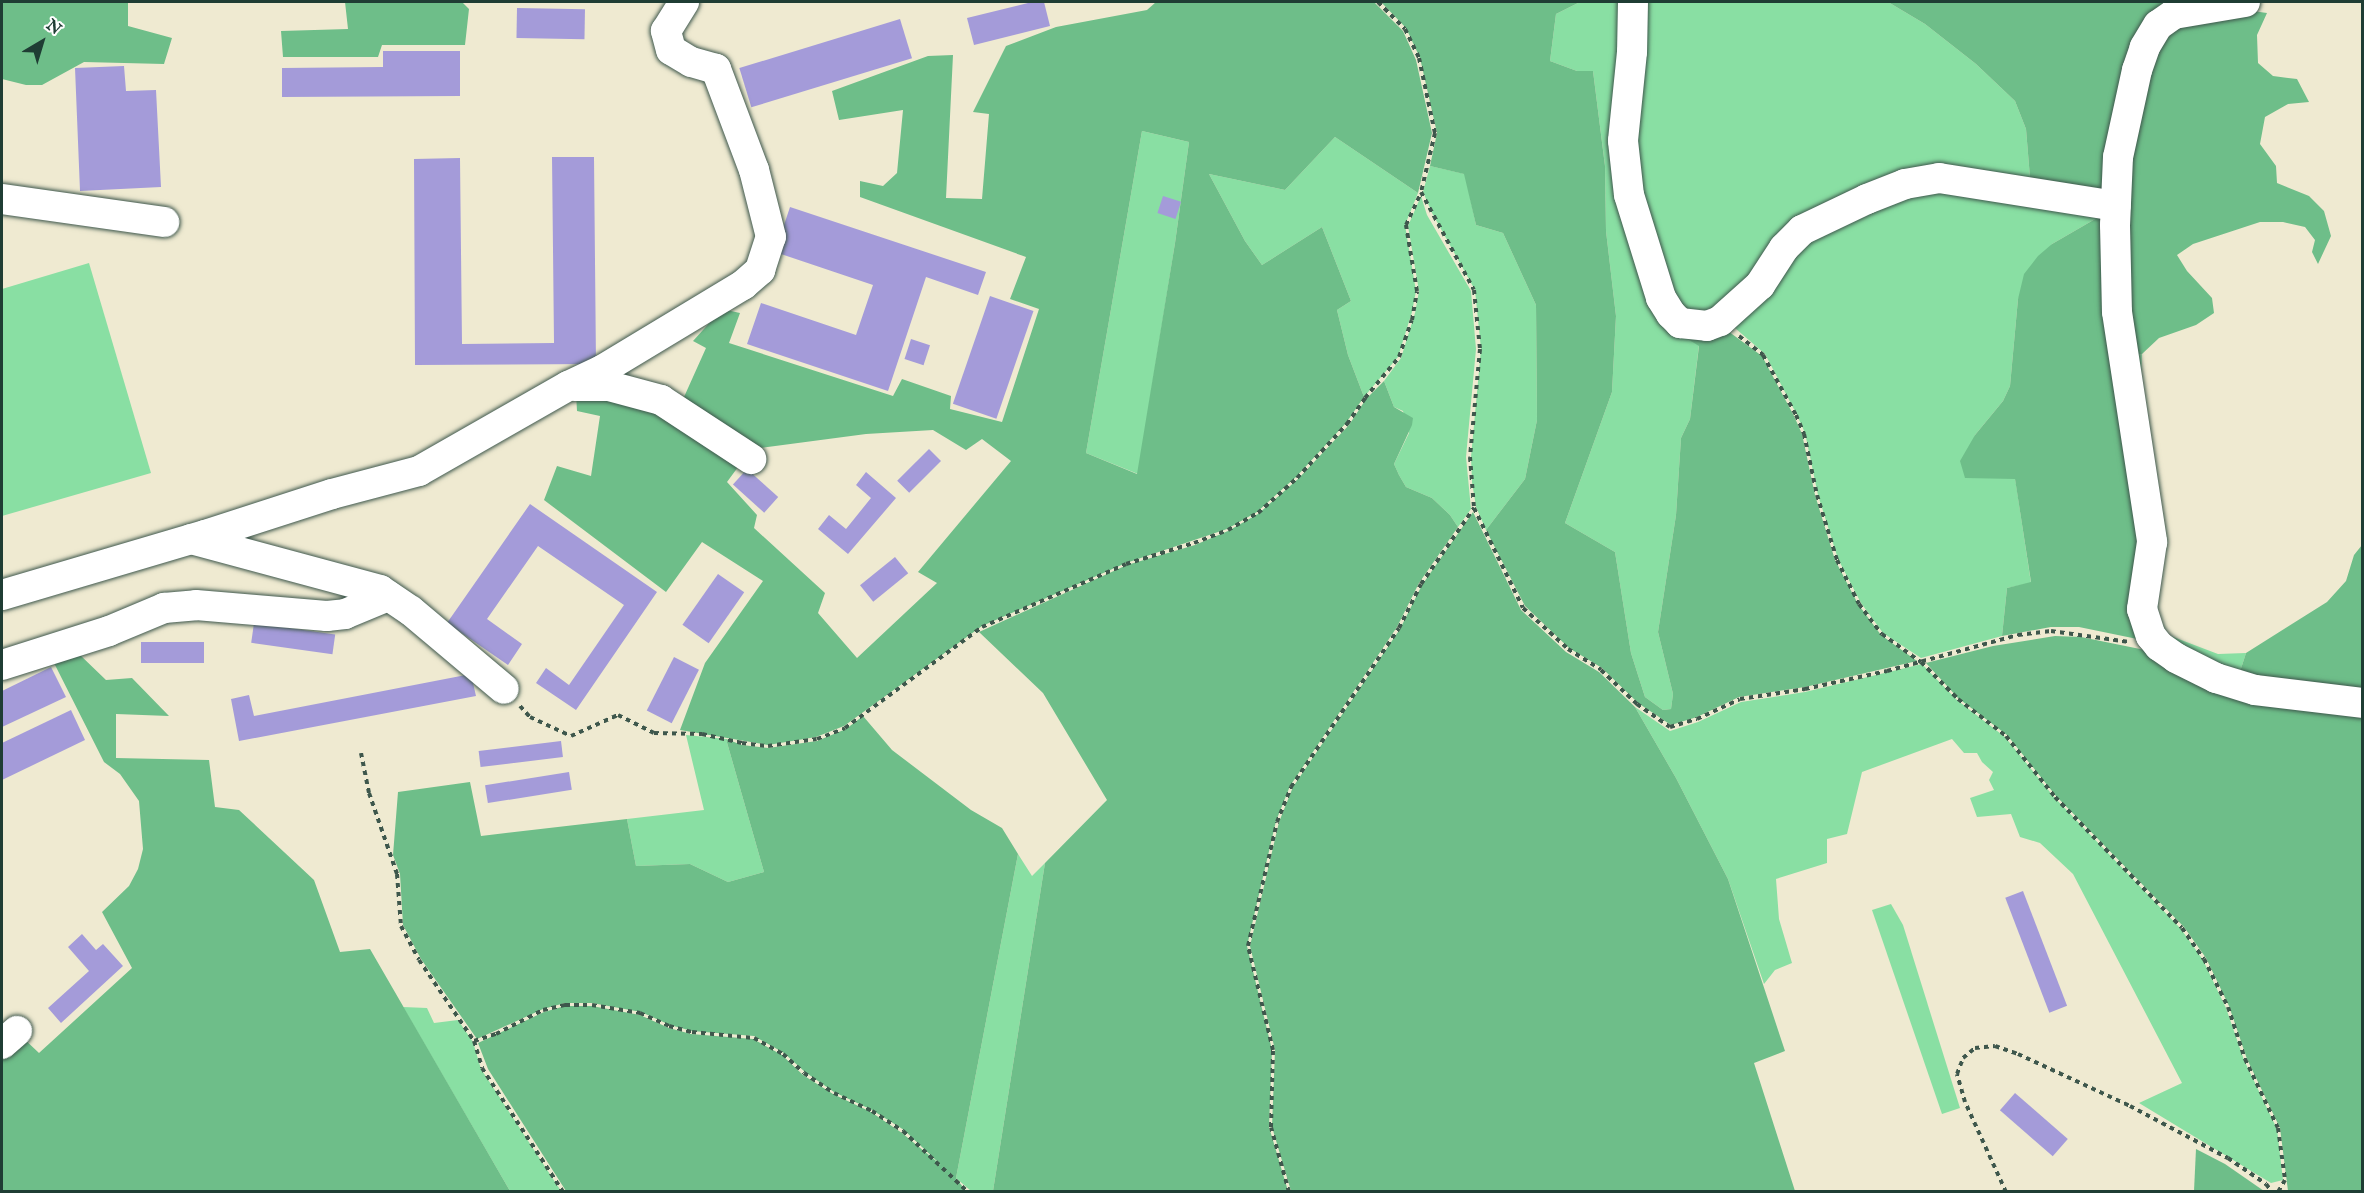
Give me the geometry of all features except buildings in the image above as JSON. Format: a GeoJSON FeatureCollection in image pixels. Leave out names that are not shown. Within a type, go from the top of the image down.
{"type":"FeatureCollection","features":[{"type":"Feature","properties":{"kind":"street"},"geometry":{"type":"LineString","coordinates":[[2,594],[191,539],[332,494],[419,471],[568,386],[602,370],[743,285],[760,270],[771,237],[754,170],[716,69],[692,62],[670,50],[666,31],[684,2]]}},
{"type":"Feature","properties":{"kind":"street"},"geometry":{"type":"LineString","coordinates":[[1633,2],[1623,141],[1629,195],[1661,298],[1680,323],[1707,326],[1720,321],[1760,285],[1784,248],[1802,230],[1851,206],[1905,184],[1939,178],[2116,206]]}},
{"type":"Feature","properties":{"kind":"street"},"geometry":{"type":"LineString","coordinates":[[2245,2],[2174,14],[2166,18],[2150,36],[2137,70],[2118,157],[2117,312],[2152,542],[2142,609],[2151,636],[2159,646],[2193,667],[2254,690],[2362,703]]}},
{"type":"Feature","properties":{"kind":"street"},"geometry":{"type":"LineString","coordinates":[[2,199],[164,222]]}},
{"type":"Feature","properties":{"kind":"street"},"geometry":{"type":"LineString","coordinates":[[568,386],[609,386],[661,400],[751,459]]}},
{"type":"Feature","properties":{"kind":"street"},"geometry":{"type":"LineString","coordinates":[[191,539],[380,590],[504,689]]}},
{"type":"Feature","properties":{"kind":"street"},"geometry":{"type":"LineString","coordinates":[[2,665],[109,631],[164,608],[196,605],[327,616],[345,614],[388,596]]}},
{"type":"Feature","properties":{"kind":"path"},"geometry":{"type":"LineString","coordinates":[[504,689],[530,717],[570,736],[618,715],[654,733],[702,734],[742,744],[768,746],[817,739],[845,728],[982,627],[1126,564],[1228,530],[1258,513],[1297,478],[1347,424],[1399,357],[1412,320],[1417,291],[1406,225],[1421,192],[1435,133],[1419,58],[1405,29],[1378,2]]}},
{"type":"Feature","properties":{"kind":"path"},"geometry":{"type":"LineString","coordinates":[[1421,192],[1474,290],[1480,349],[1470,457],[1474,508],[1523,608],[1568,649],[1601,669],[1637,704],[1670,727],[1697,719],[1740,699],[1805,689],[1921,662],[1988,642],[2051,631],[2159,646]]}},
{"type":"Feature","properties":{"kind":"path"},"geometry":{"type":"LineString","coordinates":[[1720,321],[1763,355],[1796,415],[1804,434],[1816,495],[1837,560],[1859,604],[1882,633],[1921,662],[1958,699],[2006,736],[2055,796],[2182,928],[2204,959],[2228,1007],[2245,1059],[2278,1128],[2285,1180],[2278,1191]]}},
{"type":"Feature","properties":{"kind":"path"},"geometry":{"type":"LineString","coordinates":[[1289,1191],[1270,1127],[1273,1050],[1248,946],[1277,822],[1291,787],[1399,628],[1421,584],[1474,508]]}},
{"type":"Feature","properties":{"kind":"path"},"geometry":{"type":"LineString","coordinates":[[361,753],[369,793],[397,874],[401,926],[419,960],[474,1041],[482,1068],[563,1191]]}},
{"type":"Feature","properties":{"kind":"path"},"geometry":{"type":"LineString","coordinates":[[474,1041],[495,1034],[543,1010],[574,1005],[592,1005],[640,1013],[669,1026],[692,1032],[754,1038],[783,1054],[804,1074],[834,1093],[872,1111],[903,1131],[968,1191]]}},
{"type":"Feature","properties":{"kind":"path"},"geometry":{"type":"LineString","coordinates":[[2006,1191],[1965,1102],[1957,1074],[1963,1058],[1975,1048],[1995,1046],[2019,1054],[2130,1106],[2228,1158],[2266,1184],[2272,1191]]}},
{"type":"Feature","properties":{"kind":"green space"},"geometry":{"type":"Polygon","coordinates":[[[2,2],[128,2],[128,26],[172,38],[164,64],[84,62],[42,85],[26,85],[2,79],[2,2]]]}},
{"type":"Feature","properties":{"kind":"green space"},"geometry":{"type":"Polygon","coordinates":[[[345,2],[462,2],[469,9],[465,45],[382,45],[378,57],[283,57],[281,31],[348,29],[345,2]]]}},
{"type":"Feature","properties":{"kind":"green space"},"geometry":{"type":"Polygon","coordinates":[[[1156,2],[1374,2],[1403,31],[1416,60],[1432,133],[1418,193],[1335,137],[1285,190],[1209,174],[1245,241],[1262,265],[1322,227],[1351,301],[1337,310],[1348,355],[1364,397],[1346,423],[1296,477],[1257,512],[1227,529],[1126,563],[982,626],[844,726],[816,737],[768,745],[680,730],[705,663],[763,581],[702,542],[666,592],[544,500],[557,466],[591,476],[600,416],[577,411],[576,393],[648,404],[741,463],[727,482],[757,515],[754,528],[825,593],[818,613],[857,658],[937,583],[918,572],[1011,461],[982,439],[966,450],[933,430],[866,434],[753,449],[684,397],[706,348],[693,341],[722,309],[740,313],[729,343],[893,396],[902,379],[951,396],[950,409],[1002,422],[1039,309],[1010,299],[1026,257],[860,197],[860,181],[883,186],[897,173],[903,110],[839,120],[832,91],[928,56],[953,55],[946,198],[982,199],[989,114],[973,112],[1006,46],[1056,27],[1147,10],[1156,2]],[[1142,131],[1086,453],[1137,474],[1175,243],[1189,142],[1142,131]]]}},
{"type":"Feature","properties":{"kind":"green space"},"geometry":{"type":"Polygon","coordinates":[[[1381,2],[1580,2],[1556,14],[1550,61],[1577,71],[1593,71],[1605,166],[1606,231],[1616,316],[1612,392],[1565,523],[1615,552],[1631,653],[1645,697],[1663,710],[1671,709],[1673,694],[1658,632],[1676,515],[1681,438],[1690,419],[1699,346],[1681,335],[1721,326],[1762,356],[1794,416],[1802,434],[1815,495],[1835,560],[1858,604],[1881,635],[1917,661],[1805,687],[1739,697],[1697,717],[1671,725],[1638,703],[1602,668],[1569,648],[1525,606],[1486,530],[1525,479],[1537,420],[1536,305],[1503,233],[1476,225],[1464,174],[1430,166],[1437,133],[1420,58],[1406,28],[1381,2]]]}},
{"type":"Feature","properties":{"kind":"green space"},"geometry":{"type":"Polygon","coordinates":[[[1580,2],[1628,2],[1617,111],[1681,335],[1699,345],[1690,419],[1681,438],[1676,515],[1658,632],[1673,694],[1671,709],[1663,710],[1645,697],[1631,653],[1615,552],[1565,523],[1612,392],[1616,316],[1606,231],[1605,166],[1593,71],[1577,71],[1550,61],[1556,14],[1580,2]]]}},
{"type":"Feature","properties":{"kind":"green space"},"geometry":{"type":"Polygon","coordinates":[[[1636,2],[1888,2],[1925,24],[1976,64],[2015,101],[2026,129],[2031,190],[1961,177],[1866,196],[1740,298],[1682,320],[1627,141],[1636,2]]]}},
{"type":"Feature","properties":{"kind":"green space"},"geometry":{"type":"Polygon","coordinates":[[[1888,2],[2226,2],[2171,10],[2104,200],[2031,190],[2026,129],[2015,101],[1976,64],[1925,24],[1888,2]]]}},
{"type":"Feature","properties":{"kind":"green space"},"geometry":{"type":"Polygon","coordinates":[[[2238,9],[2267,13],[2257,35],[2258,63],[2273,76],[2297,79],[2309,102],[2288,104],[2265,117],[2260,144],[2276,166],[2277,183],[2309,196],[2324,211],[2331,236],[2318,264],[2312,252],[2315,240],[2305,227],[2283,222],[2260,222],[2193,244],[2177,255],[2187,271],[2212,298],[2214,313],[2196,325],[2159,338],[2142,354],[2129,356],[2123,158],[2162,28],[2238,9]]]}},
{"type":"Feature","properties":{"kind":"green space"},"geometry":{"type":"Polygon","coordinates":[[[1142,131],[1189,142],[1138,474],[1086,453],[1142,131]]]}},
{"type":"Feature","properties":{"kind":"green space"},"geometry":{"type":"Polygon","coordinates":[[[1335,137],[1418,193],[1405,225],[1416,291],[1412,312],[1398,357],[1364,397],[1348,355],[1337,310],[1351,301],[1322,227],[1262,265],[1245,241],[1209,174],[1285,190],[1335,137]]]}},
{"type":"Feature","properties":{"kind":"green space"},"geometry":{"type":"Polygon","coordinates":[[[1430,166],[1465,174],[1476,225],[1503,233],[1536,305],[1537,420],[1525,479],[1486,530],[1476,507],[1472,482],[1471,457],[1481,349],[1475,290],[1432,213],[1423,192],[1430,166]]]}},
{"type":"Feature","properties":{"kind":"green space"},"geometry":{"type":"Polygon","coordinates":[[[1922,188],[2109,211],[2052,244],[2018,299],[2010,386],[2003,401],[1975,435],[1966,478],[2015,478],[2031,583],[2007,588],[2002,636],[1921,658],[1883,633],[1861,603],[1838,559],[1818,495],[1805,433],[1797,415],[1765,354],[1728,322],[1792,246],[1922,188]]]}},
{"type":"Feature","properties":{"kind":"green space"},"geometry":{"type":"Polygon","coordinates":[[[1421,196],[1427,215],[1471,291],[1476,349],[1466,457],[1471,509],[1458,527],[1450,515],[1432,498],[1406,487],[1399,475],[1394,464],[1409,433],[1403,411],[1394,407],[1384,381],[1401,358],[1415,313],[1419,291],[1408,226],[1421,196]]]}},
{"type":"Feature","properties":{"kind":"green space"},"geometry":{"type":"Polygon","coordinates":[[[2109,211],[2133,447],[2147,641],[2079,627],[2051,627],[2002,636],[2007,588],[2031,582],[2015,479],[1965,478],[1960,461],[1975,435],[2003,401],[2010,386],[2018,299],[2024,274],[2038,256],[2052,244],[2109,211]]]}},
{"type":"Feature","properties":{"kind":"green space"},"geometry":{"type":"Polygon","coordinates":[[[89,263],[151,473],[2,516],[2,289],[89,263]]]}},
{"type":"Feature","properties":{"kind":"green space"},"geometry":{"type":"Polygon","coordinates":[[[2142,354],[2141,375],[2158,493],[2158,616],[2168,635],[2218,654],[2246,653],[2237,681],[2155,634],[2129,356],[2142,354]]]}},
{"type":"Feature","properties":{"kind":"green space"},"geometry":{"type":"Polygon","coordinates":[[[1384,381],[1394,407],[1413,418],[1394,464],[1399,475],[1406,487],[1432,498],[1450,515],[1458,527],[1419,583],[1397,627],[1290,786],[1276,821],[1247,946],[1272,1050],[1269,1127],[1288,1191],[993,1191],[1045,863],[1107,800],[1043,693],[979,632],[1127,565],[1195,545],[1228,531],[1258,514],[1298,479],[1349,425],[1366,399],[1384,381]]]}},
{"type":"Feature","properties":{"kind":"green space"},"geometry":{"type":"Polygon","coordinates":[[[1473,512],[1521,610],[1566,652],[1599,672],[1635,707],[1676,778],[1728,879],[1785,1051],[1754,1063],[1795,1191],[1291,1191],[1272,1127],[1275,1050],[1250,946],[1279,822],[1293,787],[1400,629],[1422,585],[1473,512]]]}},
{"type":"Feature","properties":{"kind":"green space"},"geometry":{"type":"Polygon","coordinates":[[[2362,545],[2362,698],[2237,681],[2246,653],[2327,602],[2346,581],[2354,555],[2362,545]]]}},
{"type":"Feature","properties":{"kind":"green space"},"geometry":{"type":"Polygon","coordinates":[[[2055,636],[2081,637],[2145,650],[2362,718],[2362,1191],[2288,1191],[2280,1128],[2247,1059],[2229,1006],[2206,958],[2184,927],[2056,796],[2007,735],[1958,698],[1926,663],[1993,646],[2055,636]]]}},
{"type":"Feature","properties":{"kind":"green space"},"geometry":{"type":"Polygon","coordinates":[[[79,654],[106,680],[132,678],[169,716],[116,714],[116,758],[209,760],[215,807],[239,810],[314,880],[340,952],[370,949],[510,1191],[2,1191],[2,1053],[21,1036],[39,1053],[132,968],[102,912],[129,886],[138,869],[143,849],[139,801],[120,774],[104,762],[53,661],[79,654]]]}},
{"type":"Feature","properties":{"kind":"green space"},"geometry":{"type":"Polygon","coordinates":[[[1922,664],[1957,700],[2005,737],[2054,797],[2181,929],[2203,960],[2226,1008],[2244,1060],[2277,1129],[2283,1180],[2271,1183],[2139,1103],[2182,1083],[2073,874],[2040,843],[2020,837],[2011,814],[1977,817],[1970,798],[1994,790],[1989,780],[1993,772],[1982,762],[1977,753],[1964,753],[1952,739],[1862,772],[1847,834],[1827,839],[1827,863],[1776,879],[1779,919],[1792,963],[1775,970],[1764,984],[1728,879],[1676,778],[1635,707],[1670,731],[1698,722],[1741,702],[1805,692],[1922,664]]]}},
{"type":"Feature","properties":{"kind":"green space"},"geometry":{"type":"Polygon","coordinates":[[[863,716],[892,750],[971,810],[1002,828],[1018,854],[956,1178],[966,1191],[566,1191],[488,1069],[478,1043],[544,1012],[565,1006],[592,1006],[640,1015],[669,1028],[691,1034],[753,1039],[782,1055],[803,1075],[833,1094],[871,1112],[902,1133],[941,1165],[904,1130],[872,1110],[834,1092],[805,1072],[784,1053],[754,1036],[692,1031],[670,1025],[641,1012],[592,1003],[565,1003],[543,1009],[477,1039],[421,959],[403,925],[400,874],[393,855],[398,792],[470,782],[481,836],[627,819],[636,866],[690,864],[728,882],[764,872],[726,739],[742,745],[768,748],[817,741],[846,729],[863,716]]]}},
{"type":"Feature","properties":{"kind":"green space"},"geometry":{"type":"Polygon","coordinates":[[[686,735],[726,739],[764,872],[728,882],[690,864],[636,866],[627,819],[704,810],[686,735]]]}},
{"type":"Feature","properties":{"kind":"green space"},"geometry":{"type":"Polygon","coordinates":[[[1018,854],[1032,876],[1045,863],[993,1191],[971,1191],[956,1178],[1018,854]]]}},
{"type":"Feature","properties":{"kind":"green space"},"geometry":{"type":"Polygon","coordinates":[[[1891,904],[1903,925],[1960,1108],[1942,1114],[1872,910],[1891,904]]]}},
{"type":"Feature","properties":{"kind":"green space"},"geometry":{"type":"Polygon","coordinates":[[[403,1007],[427,1008],[434,1023],[458,1020],[473,1042],[481,1069],[561,1191],[510,1191],[403,1007]]]}},
{"type":"Feature","properties":{"kind":"green space"},"geometry":{"type":"Polygon","coordinates":[[[2196,1149],[2225,1164],[2264,1191],[2194,1191],[2196,1149]]]}}]}
